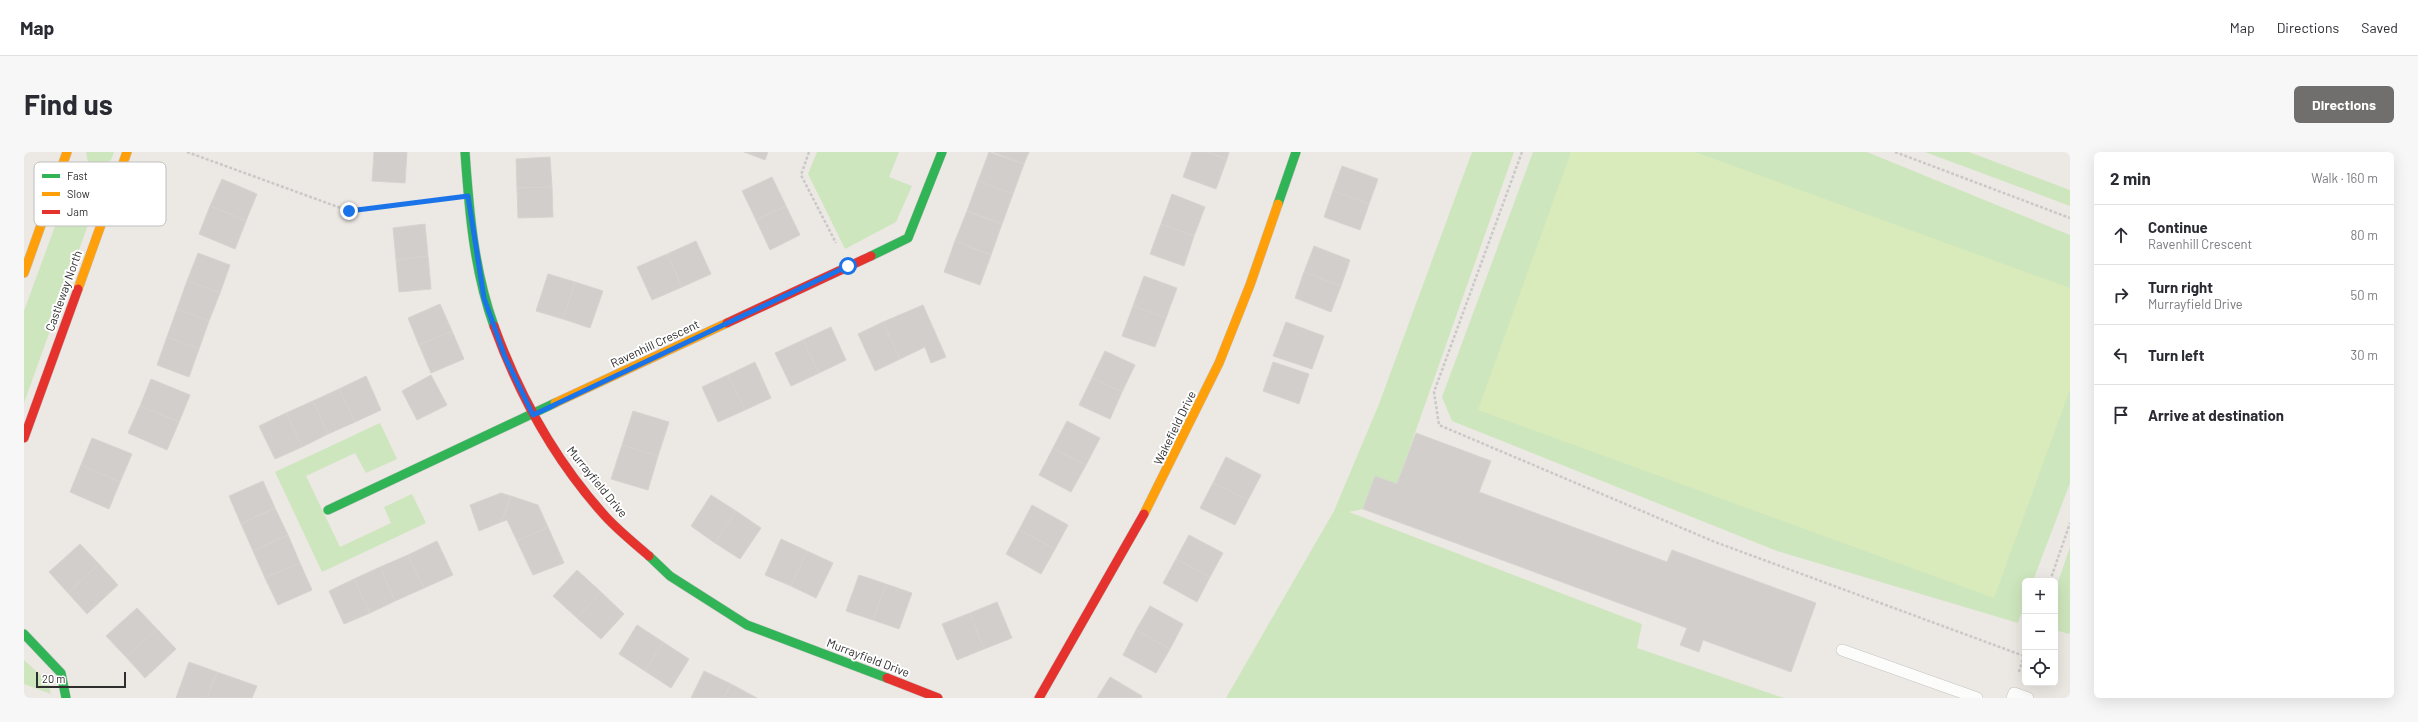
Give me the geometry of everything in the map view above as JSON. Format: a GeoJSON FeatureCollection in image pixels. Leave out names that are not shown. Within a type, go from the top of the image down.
{"type":"FeatureCollection","features":[{"type":"Feature","properties":{"kind":"street"},"geometry":{"type":"LineString","coordinates":[[64,162],[67,152]]}},
{"type":"Feature","properties":{"kind":"street","name":"Castleway North"},"geometry":{"type":"LineString","coordinates":[[123,162],[127,152]]}},
{"type":"Feature","properties":{"kind":"street","name":"Murrayfield Drive"},"geometry":{"type":"LineString","coordinates":[[465,152],[468,196],[484,298],[505,357],[533,415],[563,463],[606,517],[670,576],[747,625],[938,698]]}},
{"type":"Feature","properties":{"kind":"street","name":"Ravenhill Crescent"},"geometry":{"type":"LineString","coordinates":[[328,510],[908,238],[942,152]]}},
{"type":"Feature","properties":{"kind":"street","name":"Wakefield Drive"},"geometry":{"type":"LineString","coordinates":[[1039,698],[1120,560],[1172,463],[1219,362],[1296,152]]}},
{"type":"Feature","properties":{"kind":"street"},"geometry":{"type":"LineString","coordinates":[[24,273],[41,226]]}},
{"type":"Feature","properties":{"kind":"street","name":"Castleway North"},"geometry":{"type":"LineString","coordinates":[[24,438],[101,226]]}},
{"type":"Feature","properties":{"kind":"street"},"geometry":{"type":"LineString","coordinates":[[24,634],[62,673],[66,698]]}},
{"type":"Feature","properties":{"kind":"lane"},"geometry":{"type":"LineString","coordinates":[[1842,650],[1977,698]]}},
{"type":"Feature","properties":{"kind":"lane"},"geometry":{"type":"LineString","coordinates":[[2012,698],[2014,693],[2028,698]]}},
{"type":"Feature","properties":{"kind":"path"},"geometry":{"type":"LineString","coordinates":[[187,152],[349,211],[468,196]]}},
{"type":"Feature","properties":{"kind":"path"},"geometry":{"type":"LineString","coordinates":[[809,152],[801,175],[848,266]]}},
{"type":"Feature","properties":{"kind":"path"},"geometry":{"type":"LineString","coordinates":[[1522,152],[1434,392],[1439,425],[1715,542],[2022,655]]}},
{"type":"Feature","properties":{"kind":"path"},"geometry":{"type":"LineString","coordinates":[[1895,152],[2070,218]]}},
{"type":"Feature","properties":{"kind":"path"},"geometry":{"type":"LineString","coordinates":[[2051,578],[2070,523]]}},
{"type":"Feature","properties":{"kind":"green space"},"geometry":{"type":"Polygon","coordinates":[[[86,152],[114,152],[111,160],[108,162],[88,162],[86,152]]]}},
{"type":"Feature","properties":{"kind":"green space"},"geometry":{"type":"Polygon","coordinates":[[[817,152],[899,152],[889,177],[912,186],[896,222],[845,249],[808,174],[817,152]]]}},
{"type":"Feature","properties":{"kind":"green space"},"geometry":{"type":"Polygon","coordinates":[[[1472,152],[1514,152],[1397,484],[1375,476],[1363,509],[1349,512],[1642,624],[1637,648],[1784,698],[1226,698],[1334,511],[1379,404],[1472,152]]]}},
{"type":"Feature","properties":{"kind":"green space"},"geometry":{"type":"Polygon","coordinates":[[[1533,152],[1867,152],[2070,235],[2070,483],[2034,578],[2022,578],[2022,612],[2018,623],[1777,551],[1452,421],[1442,397],[1533,152]]]}},
{"type":"Feature","properties":{"kind":"green space"},"geometry":{"type":"Polygon","coordinates":[[[1571,152],[1695,152],[2070,288],[2070,389],[1994,598],[1478,410],[1571,152]]]}},
{"type":"Feature","properties":{"kind":"green space"},"geometry":{"type":"Polygon","coordinates":[[[1925,152],[1969,152],[2070,190],[2070,206],[1925,152]]]}},
{"type":"Feature","properties":{"kind":"green space"},"geometry":{"type":"Polygon","coordinates":[[[55,226],[88,226],[24,403],[24,311],[55,226]]]}},
{"type":"Feature","properties":{"kind":"green space"},"geometry":{"type":"Polygon","coordinates":[[[380,423],[397,459],[366,473],[355,453],[306,476],[340,547],[391,523],[384,507],[412,494],[426,523],[322,572],[275,472],[380,423]]]}},
{"type":"Feature","properties":{"kind":"green space"},"geometry":{"type":"Polygon","coordinates":[[[2070,547],[2069,634],[2058,631],[2058,582],[2070,547]]]}},
{"type":"Feature","properties":{"kind":"green space"},"geometry":{"type":"Polygon","coordinates":[[[24,660],[48,682],[51,694],[24,684],[24,660]]]}},
{"type":"Feature","properties":{"kind":"building"},"geometry":{"type":"Polygon","coordinates":[[[374,152],[407,152],[405,183],[372,181],[374,152]]]}},
{"type":"Feature","properties":{"kind":"building"},"geometry":{"type":"Polygon","coordinates":[[[744,152],[768,152],[765,160],[744,152]]]}},
{"type":"Feature","properties":{"kind":"building"},"geometry":{"type":"Polygon","coordinates":[[[989,152],[1024,164],[1013,194],[978,181],[989,152]]]}},
{"type":"Feature","properties":{"kind":"building"},"geometry":{"type":"Polygon","coordinates":[[[993,152],[1029,152],[1024,164],[993,152]]]}},
{"type":"Feature","properties":{"kind":"building"},"geometry":{"type":"Polygon","coordinates":[[[1192,152],[1207,152],[1227,159],[1216,189],[1183,177],[1192,152]]]}},
{"type":"Feature","properties":{"kind":"building"},"geometry":{"type":"Polygon","coordinates":[[[1207,152],[1229,152],[1227,159],[1207,152]]]}},
{"type":"Feature","properties":{"kind":"building"},"geometry":{"type":"Polygon","coordinates":[[[550,157],[552,187],[517,188],[516,159],[550,157]]]}},
{"type":"Feature","properties":{"kind":"building"},"geometry":{"type":"Polygon","coordinates":[[[1342,166],[1378,179],[1369,204],[1333,191],[1342,166]]]}},
{"type":"Feature","properties":{"kind":"building"},"geometry":{"type":"Polygon","coordinates":[[[772,177],[786,206],[756,220],[742,191],[772,177]]]}},
{"type":"Feature","properties":{"kind":"building"},"geometry":{"type":"Polygon","coordinates":[[[222,179],[257,194],[246,221],[210,206],[222,179]]]}},
{"type":"Feature","properties":{"kind":"building"},"geometry":{"type":"Polygon","coordinates":[[[978,181],[1013,194],[1002,224],[967,211],[978,181]]]}},
{"type":"Feature","properties":{"kind":"building"},"geometry":{"type":"Polygon","coordinates":[[[552,187],[553,217],[518,218],[517,188],[552,187]]]}},
{"type":"Feature","properties":{"kind":"building"},"geometry":{"type":"Polygon","coordinates":[[[1333,191],[1369,204],[1360,230],[1324,217],[1333,191]]]}},
{"type":"Feature","properties":{"kind":"building"},"geometry":{"type":"Polygon","coordinates":[[[1172,194],[1205,207],[1194,236],[1161,224],[1172,194]]]}},
{"type":"Feature","properties":{"kind":"building"},"geometry":{"type":"Polygon","coordinates":[[[210,206],[246,221],[235,249],[199,234],[210,206]]]}},
{"type":"Feature","properties":{"kind":"building"},"geometry":{"type":"Polygon","coordinates":[[[786,206],[800,235],[770,250],[756,220],[786,206]]]}},
{"type":"Feature","properties":{"kind":"building"},"geometry":{"type":"Polygon","coordinates":[[[967,211],[1002,224],[991,255],[955,241],[967,211]]]}},
{"type":"Feature","properties":{"kind":"building"},"geometry":{"type":"Polygon","coordinates":[[[425,224],[428,256],[396,260],[393,228],[425,224]]]}},
{"type":"Feature","properties":{"kind":"building"},"geometry":{"type":"Polygon","coordinates":[[[1161,224],[1194,236],[1184,266],[1150,254],[1161,224]]]}},
{"type":"Feature","properties":{"kind":"building"},"geometry":{"type":"Polygon","coordinates":[[[696,241],[711,274],[682,287],[667,254],[696,241]]]}},
{"type":"Feature","properties":{"kind":"building"},"geometry":{"type":"Polygon","coordinates":[[[955,241],[991,255],[980,285],[944,272],[955,241]]]}},
{"type":"Feature","properties":{"kind":"building"},"geometry":{"type":"Polygon","coordinates":[[[1314,246],[1350,260],[1341,286],[1304,272],[1314,246]]]}},
{"type":"Feature","properties":{"kind":"building"},"geometry":{"type":"Polygon","coordinates":[[[198,253],[230,265],[220,293],[187,281],[198,253]]]}},
{"type":"Feature","properties":{"kind":"building"},"geometry":{"type":"Polygon","coordinates":[[[667,254],[682,287],[652,300],[637,267],[667,254]]]}},
{"type":"Feature","properties":{"kind":"building"},"geometry":{"type":"Polygon","coordinates":[[[428,256],[431,289],[399,292],[396,260],[428,256]]]}},
{"type":"Feature","properties":{"kind":"building"},"geometry":{"type":"Polygon","coordinates":[[[1304,272],[1341,286],[1331,312],[1295,298],[1304,272]]]}},
{"type":"Feature","properties":{"kind":"building"},"geometry":{"type":"Polygon","coordinates":[[[548,274],[575,282],[563,319],[536,311],[548,274]]]}},
{"type":"Feature","properties":{"kind":"building"},"geometry":{"type":"Polygon","coordinates":[[[1144,276],[1177,288],[1166,318],[1133,306],[1144,276]]]}},
{"type":"Feature","properties":{"kind":"building"},"geometry":{"type":"Polygon","coordinates":[[[187,281],[220,293],[209,321],[177,309],[187,281]]]}},
{"type":"Feature","properties":{"kind":"building"},"geometry":{"type":"Polygon","coordinates":[[[575,282],[603,291],[590,328],[563,319],[575,282]]]}},
{"type":"Feature","properties":{"kind":"building"},"geometry":{"type":"Polygon","coordinates":[[[440,304],[452,331],[419,345],[408,318],[440,304]]]}},
{"type":"Feature","properties":{"kind":"building"},"geometry":{"type":"Polygon","coordinates":[[[923,305],[946,357],[931,363],[925,347],[900,359],[883,322],[923,305]]]}},
{"type":"Feature","properties":{"kind":"building"},"geometry":{"type":"Polygon","coordinates":[[[1133,306],[1166,318],[1155,347],[1122,336],[1133,306]]]}},
{"type":"Feature","properties":{"kind":"building"},"geometry":{"type":"Polygon","coordinates":[[[177,309],[209,321],[199,349],[167,337],[177,309]]]}},
{"type":"Feature","properties":{"kind":"building"},"geometry":{"type":"Polygon","coordinates":[[[883,322],[900,359],[875,371],[858,334],[883,322]]]}},
{"type":"Feature","properties":{"kind":"building"},"geometry":{"type":"Polygon","coordinates":[[[1286,322],[1324,336],[1312,369],[1273,356],[1286,322]]]}},
{"type":"Feature","properties":{"kind":"building"},"geometry":{"type":"Polygon","coordinates":[[[831,327],[846,360],[819,373],[803,340],[831,327]]]}},
{"type":"Feature","properties":{"kind":"building"},"geometry":{"type":"Polygon","coordinates":[[[452,331],[464,359],[431,373],[419,345],[452,331]]]}},
{"type":"Feature","properties":{"kind":"building"},"geometry":{"type":"Polygon","coordinates":[[[167,337],[199,349],[189,377],[157,365],[167,337]]]}},
{"type":"Feature","properties":{"kind":"building"},"geometry":{"type":"Polygon","coordinates":[[[803,340],[819,373],[791,386],[775,353],[803,340]]]}},
{"type":"Feature","properties":{"kind":"building"},"geometry":{"type":"Polygon","coordinates":[[[1105,351],[1135,365],[1122,392],[1092,378],[1105,351]]]}},
{"type":"Feature","properties":{"kind":"building"},"geometry":{"type":"Polygon","coordinates":[[[755,362],[771,398],[745,410],[728,375],[755,362]]]}},
{"type":"Feature","properties":{"kind":"building"},"geometry":{"type":"Polygon","coordinates":[[[1273,362],[1309,374],[1299,404],[1263,391],[1273,362]]]}},
{"type":"Feature","properties":{"kind":"building"},"geometry":{"type":"Polygon","coordinates":[[[431,375],[447,405],[417,420],[402,391],[431,375]]]}},
{"type":"Feature","properties":{"kind":"building"},"geometry":{"type":"Polygon","coordinates":[[[728,375],[745,410],[718,422],[702,387],[728,375]]]}},
{"type":"Feature","properties":{"kind":"building"},"geometry":{"type":"Polygon","coordinates":[[[366,376],[381,410],[355,422],[339,389],[366,376]]]}},
{"type":"Feature","properties":{"kind":"building"},"geometry":{"type":"Polygon","coordinates":[[[1092,378],[1122,392],[1110,419],[1079,405],[1092,378]]]}},
{"type":"Feature","properties":{"kind":"building"},"geometry":{"type":"Polygon","coordinates":[[[151,379],[190,395],[179,422],[140,406],[151,379]]]}},
{"type":"Feature","properties":{"kind":"building"},"geometry":{"type":"Polygon","coordinates":[[[339,389],[355,422],[328,434],[313,401],[339,389]]]}},
{"type":"Feature","properties":{"kind":"building"},"geometry":{"type":"Polygon","coordinates":[[[313,401],[328,434],[302,447],[286,413],[313,401]]]}},
{"type":"Feature","properties":{"kind":"building"},"geometry":{"type":"Polygon","coordinates":[[[140,406],[179,422],[167,450],[128,433],[140,406]]]}},
{"type":"Feature","properties":{"kind":"building"},"geometry":{"type":"Polygon","coordinates":[[[633,411],[669,422],[658,456],[622,445],[633,411]]]}},
{"type":"Feature","properties":{"kind":"building"},"geometry":{"type":"Polygon","coordinates":[[[286,413],[302,447],[275,459],[259,426],[286,413]]]}},
{"type":"Feature","properties":{"kind":"building"},"geometry":{"type":"Polygon","coordinates":[[[1067,421],[1100,438],[1086,465],[1053,448],[1067,421]]]}},
{"type":"Feature","properties":{"kind":"building"},"geometry":{"type":"Polygon","coordinates":[[[1416,433],[1491,461],[1479,492],[1667,562],[1672,550],[1816,603],[1791,672],[1703,640],[1699,652],[1680,645],[1687,628],[1363,509],[1375,476],[1397,484],[1416,433]]]}},
{"type":"Feature","properties":{"kind":"building"},"geometry":{"type":"Polygon","coordinates":[[[92,438],[132,454],[120,482],[81,465],[92,438]]]}},
{"type":"Feature","properties":{"kind":"building"},"geometry":{"type":"Polygon","coordinates":[[[622,445],[658,456],[648,490],[611,479],[622,445]]]}},
{"type":"Feature","properties":{"kind":"building"},"geometry":{"type":"Polygon","coordinates":[[[1053,448],[1086,465],[1071,492],[1039,475],[1053,448]]]}},
{"type":"Feature","properties":{"kind":"building"},"geometry":{"type":"Polygon","coordinates":[[[1226,457],[1261,475],[1248,500],[1213,483],[1226,457]]]}},
{"type":"Feature","properties":{"kind":"building"},"geometry":{"type":"Polygon","coordinates":[[[81,465],[120,482],[109,509],[70,492],[81,465]]]}},
{"type":"Feature","properties":{"kind":"building"},"geometry":{"type":"Polygon","coordinates":[[[263,481],[275,508],[241,524],[229,496],[263,481]]]}},
{"type":"Feature","properties":{"kind":"building"},"geometry":{"type":"Polygon","coordinates":[[[1213,483],[1248,500],[1235,525],[1200,508],[1213,483]]]}},
{"type":"Feature","properties":{"kind":"building"},"geometry":{"type":"Polygon","coordinates":[[[501,493],[511,496],[501,522],[479,531],[470,505],[501,493]]]}},
{"type":"Feature","properties":{"kind":"building"},"geometry":{"type":"Polygon","coordinates":[[[711,495],[736,511],[715,543],[691,526],[711,495]]]}},
{"type":"Feature","properties":{"kind":"building"},"geometry":{"type":"Polygon","coordinates":[[[511,496],[538,505],[548,527],[517,541],[507,520],[501,522],[511,496]]]}},
{"type":"Feature","properties":{"kind":"building"},"geometry":{"type":"Polygon","coordinates":[[[1032,505],[1068,525],[1055,549],[1019,530],[1032,505]]]}},
{"type":"Feature","properties":{"kind":"building"},"geometry":{"type":"Polygon","coordinates":[[[275,508],[288,535],[253,551],[241,524],[275,508]]]}},
{"type":"Feature","properties":{"kind":"building"},"geometry":{"type":"Polygon","coordinates":[[[736,511],[761,528],[740,559],[715,543],[736,511]]]}},
{"type":"Feature","properties":{"kind":"building"},"geometry":{"type":"Polygon","coordinates":[[[548,527],[564,563],[533,575],[517,541],[548,527]]]}},
{"type":"Feature","properties":{"kind":"building"},"geometry":{"type":"Polygon","coordinates":[[[1019,530],[1055,549],[1041,574],[1006,554],[1019,530]]]}},
{"type":"Feature","properties":{"kind":"building"},"geometry":{"type":"Polygon","coordinates":[[[288,535],[300,563],[265,578],[253,551],[288,535]]]}},
{"type":"Feature","properties":{"kind":"building"},"geometry":{"type":"Polygon","coordinates":[[[1189,535],[1223,553],[1210,577],[1176,559],[1189,535]]]}},
{"type":"Feature","properties":{"kind":"building"},"geometry":{"type":"Polygon","coordinates":[[[781,539],[807,551],[791,586],[765,575],[781,539]]]}},
{"type":"Feature","properties":{"kind":"building"},"geometry":{"type":"Polygon","coordinates":[[[437,541],[453,575],[424,588],[408,555],[437,541]]]}},
{"type":"Feature","properties":{"kind":"building"},"geometry":{"type":"Polygon","coordinates":[[[80,544],[99,564],[68,593],[49,572],[80,544]]]}},
{"type":"Feature","properties":{"kind":"building"},"geometry":{"type":"Polygon","coordinates":[[[807,551],[833,563],[816,598],[791,586],[807,551]]]}},
{"type":"Feature","properties":{"kind":"building"},"geometry":{"type":"Polygon","coordinates":[[[408,555],[424,588],[395,601],[380,567],[408,555]]]}},
{"type":"Feature","properties":{"kind":"building"},"geometry":{"type":"Polygon","coordinates":[[[1176,559],[1210,577],[1197,602],[1163,583],[1176,559]]]}},
{"type":"Feature","properties":{"kind":"building"},"geometry":{"type":"Polygon","coordinates":[[[300,563],[312,590],[278,605],[265,578],[300,563]]]}},
{"type":"Feature","properties":{"kind":"building"},"geometry":{"type":"Polygon","coordinates":[[[99,564],[118,585],[87,614],[68,593],[99,564]]]}},
{"type":"Feature","properties":{"kind":"building"},"geometry":{"type":"Polygon","coordinates":[[[380,567],[395,601],[370,613],[354,579],[380,567]]]}},
{"type":"Feature","properties":{"kind":"building"},"geometry":{"type":"Polygon","coordinates":[[[577,570],[601,592],[577,618],[553,596],[577,570]]]}},
{"type":"Feature","properties":{"kind":"building"},"geometry":{"type":"Polygon","coordinates":[[[859,575],[886,584],[873,620],[846,611],[859,575]]]}},
{"type":"Feature","properties":{"kind":"building"},"geometry":{"type":"Polygon","coordinates":[[[354,579],[370,613],[344,624],[329,591],[354,579]]]}},
{"type":"Feature","properties":{"kind":"building"},"geometry":{"type":"Polygon","coordinates":[[[886,584],[912,593],[899,629],[873,620],[886,584]]]}},
{"type":"Feature","properties":{"kind":"building"},"geometry":{"type":"Polygon","coordinates":[[[601,592],[624,614],[601,639],[577,618],[601,592]]]}},
{"type":"Feature","properties":{"kind":"building"},"geometry":{"type":"Polygon","coordinates":[[[997,602],[1012,638],[984,649],[970,613],[997,602]]]}},
{"type":"Feature","properties":{"kind":"building"},"geometry":{"type":"Polygon","coordinates":[[[1150,606],[1183,624],[1170,649],[1136,630],[1150,606]]]}},
{"type":"Feature","properties":{"kind":"building"},"geometry":{"type":"Polygon","coordinates":[[[137,608],[157,629],[126,657],[106,636],[137,608]]]}},
{"type":"Feature","properties":{"kind":"building"},"geometry":{"type":"Polygon","coordinates":[[[970,613],[984,649],[957,660],[942,624],[970,613]]]}},
{"type":"Feature","properties":{"kind":"building"},"geometry":{"type":"Polygon","coordinates":[[[637,625],[663,642],[645,671],[619,654],[637,625]]]}},
{"type":"Feature","properties":{"kind":"building"},"geometry":{"type":"Polygon","coordinates":[[[157,629],[176,649],[145,678],[126,657],[157,629]]]}},
{"type":"Feature","properties":{"kind":"building"},"geometry":{"type":"Polygon","coordinates":[[[1136,630],[1170,649],[1156,673],[1123,655],[1136,630]]]}},
{"type":"Feature","properties":{"kind":"building"},"geometry":{"type":"Polygon","coordinates":[[[663,642],[689,659],[671,688],[645,671],[663,642]]]}},
{"type":"Feature","properties":{"kind":"building"},"geometry":{"type":"Polygon","coordinates":[[[189,662],[217,672],[207,698],[176,698],[189,662]]]}},
{"type":"Feature","properties":{"kind":"building"},"geometry":{"type":"Polygon","coordinates":[[[704,671],[731,684],[724,698],[691,698],[704,671]]]}},
{"type":"Feature","properties":{"kind":"building"},"geometry":{"type":"Polygon","coordinates":[[[217,672],[257,686],[252,698],[207,698],[217,672]]]}},
{"type":"Feature","properties":{"kind":"building"},"geometry":{"type":"Polygon","coordinates":[[[1110,677],[1142,696],[1141,698],[1097,698],[1110,677]]]}},
{"type":"Feature","properties":{"kind":"building"},"geometry":{"type":"Polygon","coordinates":[[[731,684],[757,698],[724,698],[731,684]]]}},
{"type":"Feature","properties":{"kind":"traffic: fast"},"geometry":{"type":"LineString","coordinates":[[465,152],[468,196],[477,262],[487,305],[494,326]]}},
{"type":"Feature","properties":{"kind":"traffic: fast"},"geometry":{"type":"LineString","coordinates":[[871,256],[908,238],[942,152]]}},
{"type":"Feature","properties":{"kind":"traffic: fast"},"geometry":{"type":"LineString","coordinates":[[1278,204],[1296,152]]}},
{"type":"Feature","properties":{"kind":"traffic: fast"},"geometry":{"type":"LineString","coordinates":[[328,510],[555,403]]}},
{"type":"Feature","properties":{"kind":"traffic: fast"},"geometry":{"type":"LineString","coordinates":[[649,556],[670,576],[747,625],[887,678]]}},
{"type":"Feature","properties":{"kind":"traffic: fast"},"geometry":{"type":"LineString","coordinates":[[24,634],[61,673],[66,698]]}},
{"type":"Feature","properties":{"kind":"traffic: slow"},"geometry":{"type":"LineString","coordinates":[[63,162],[67,152]]}},
{"type":"Feature","properties":{"kind":"traffic: slow"},"geometry":{"type":"LineString","coordinates":[[123,162],[127,152]]}},
{"type":"Feature","properties":{"kind":"traffic: slow"},"geometry":{"type":"LineString","coordinates":[[1144,514],[1219,363],[1250,285],[1278,204]]}},
{"type":"Feature","properties":{"kind":"traffic: slow"},"geometry":{"type":"LineString","coordinates":[[24,273],[41,226]]}},
{"type":"Feature","properties":{"kind":"traffic: slow"},"geometry":{"type":"LineString","coordinates":[[78,289],[101,226]]}},
{"type":"Feature","properties":{"kind":"traffic: slow"},"geometry":{"type":"LineString","coordinates":[[555,403],[727,323]]}},
{"type":"Feature","properties":{"kind":"traffic: jam"},"geometry":{"type":"LineString","coordinates":[[727,323],[871,256]]}},
{"type":"Feature","properties":{"kind":"traffic: jam"},"geometry":{"type":"LineString","coordinates":[[24,438],[78,289]]}},
{"type":"Feature","properties":{"kind":"traffic: jam"},"geometry":{"type":"LineString","coordinates":[[494,326],[527,402],[555,451],[571,474],[606,517],[649,556]]}},
{"type":"Feature","properties":{"kind":"traffic: jam"},"geometry":{"type":"LineString","coordinates":[[1039,698],[1144,514]]}},
{"type":"Feature","properties":{"kind":"traffic: jam"},"geometry":{"type":"LineString","coordinates":[[887,678],[938,698]]}},
{"type":"Feature","properties":{"kind":"route"},"geometry":{"type":"LineString","coordinates":[[349,211],[468,196],[484,298],[505,357],[533,415],[848,266]]}}]}
